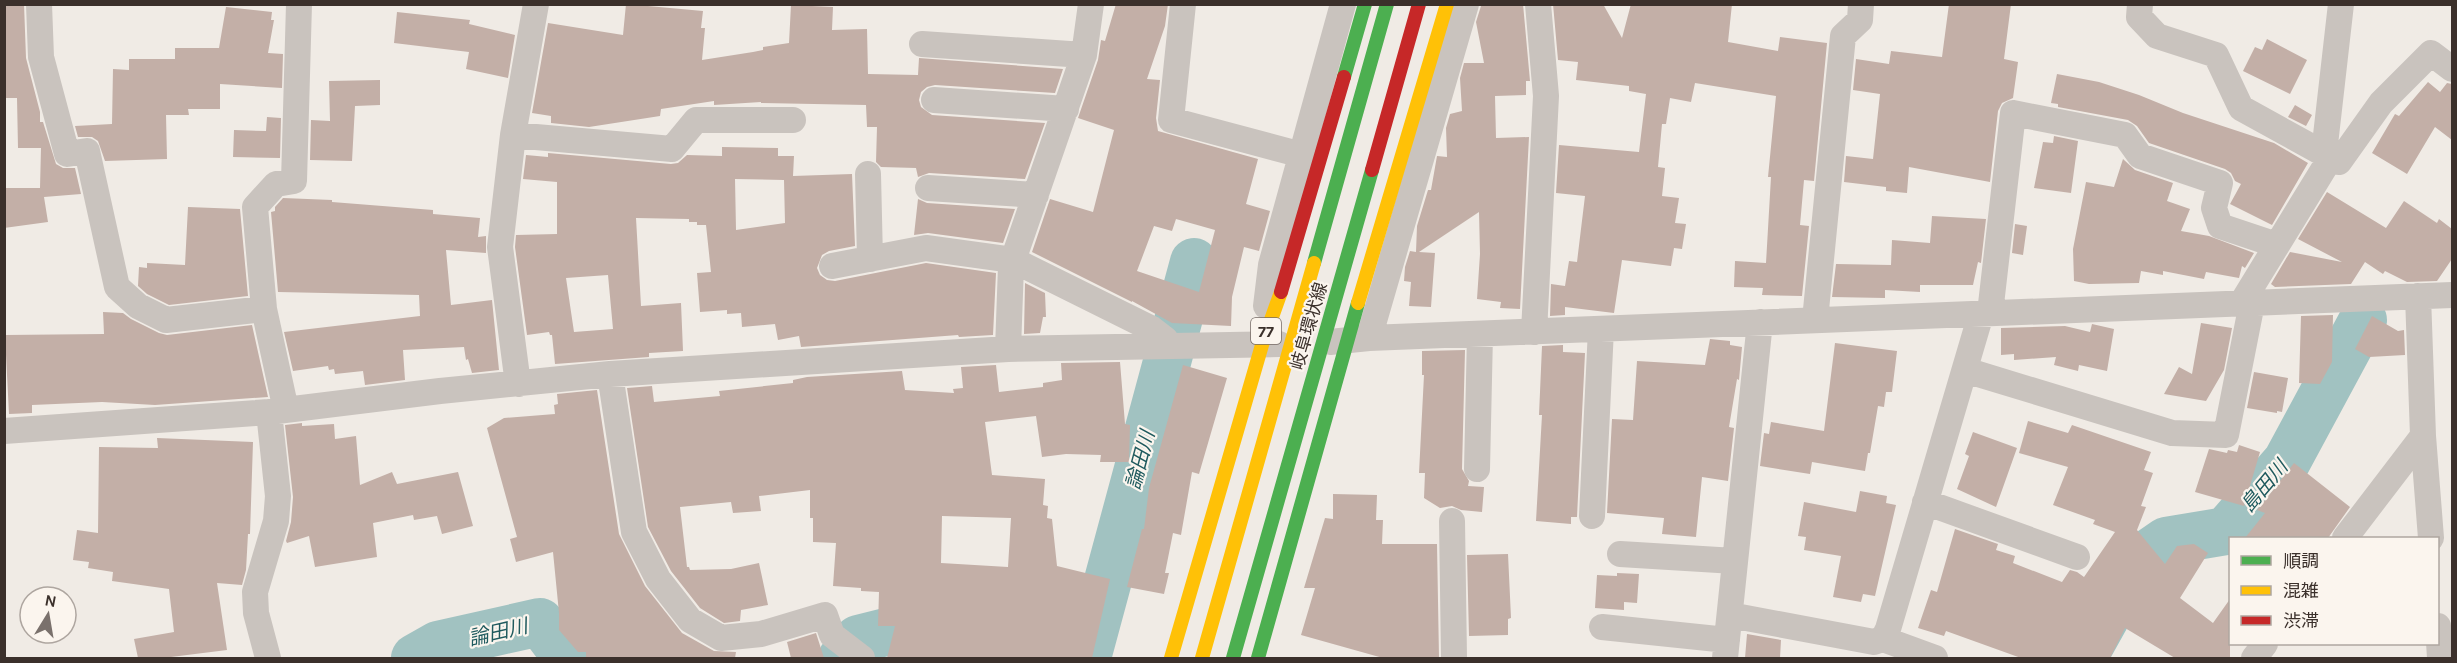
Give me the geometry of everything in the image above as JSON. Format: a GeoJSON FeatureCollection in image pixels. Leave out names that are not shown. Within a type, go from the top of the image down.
{"type":"FeatureCollection","features":[{"type":"Feature","properties":{"kind":"main road","name":"77"},"geometry":{"type":"LineString","coordinates":[[1171,658],[1262,345],[1288,271],[1365,4]]}},
{"type":"Feature","properties":{"kind":"main road","name":"岐阜環状線"},"geometry":{"type":"LineString","coordinates":[[1202,658],[1387,4]]}},
{"type":"Feature","properties":{"kind":"main road","name":"岐阜環状線"},"geometry":{"type":"LineString","coordinates":[[1233,658],[1419,4]]}},
{"type":"Feature","properties":{"kind":"main road"},"geometry":{"type":"LineString","coordinates":[[1258,658],[1358,340],[1447,4]]}},
{"type":"Feature","properties":{"kind":"street"},"geometry":{"type":"LineString","coordinates":[[39,4],[40,57],[67,154],[87,151],[117,287],[138,306],[166,320],[264,309]]}},
{"type":"Feature","properties":{"kind":"street"},"geometry":{"type":"LineString","coordinates":[[268,658],[256,612],[255,592],[276,521],[278,411],[264,309],[255,207],[276,184],[294,181],[298,4]]}},
{"type":"Feature","properties":{"kind":"street"},"geometry":{"type":"LineString","coordinates":[[518,384],[500,247],[513,135],[536,4]]}},
{"type":"Feature","properties":{"kind":"street"},"geometry":{"type":"LineString","coordinates":[[1008,349],[1013,260],[1084,56],[1091,4]]}},
{"type":"Feature","properties":{"kind":"street"},"geometry":{"type":"LineString","coordinates":[[1184,4],[1171,120],[1302,154]]}},
{"type":"Feature","properties":{"kind":"street"},"geometry":{"type":"LineString","coordinates":[[1262,345],[1271,265],[1343,4]]}},
{"type":"Feature","properties":{"kind":"street"},"geometry":{"type":"LineString","coordinates":[[1358,340],[1466,4]]}},
{"type":"Feature","properties":{"kind":"street"},"geometry":{"type":"LineString","coordinates":[[1534,332],[1546,96],[1538,4]]}},
{"type":"Feature","properties":{"kind":"street"},"geometry":{"type":"LineString","coordinates":[[1815,320],[1843,36],[1860,20],[1861,4]]}},
{"type":"Feature","properties":{"kind":"street"},"geometry":{"type":"LineString","coordinates":[[2140,4],[2139,17],[2157,36],[2216,55],[2241,108],[2339,162],[2381,103],[2431,53],[2452,69]]}},
{"type":"Feature","properties":{"kind":"street"},"geometry":{"type":"LineString","coordinates":[[1965,370],[2172,433],[2226,435],[2247,303],[2327,155],[2341,4]]}},
{"type":"Feature","properties":{"kind":"street"},"geometry":{"type":"LineString","coordinates":[[922,44],[1084,56]]}},
{"type":"Feature","properties":{"kind":"street"},"geometry":{"type":"LineString","coordinates":[[934,100],[1066,109]]}},
{"type":"Feature","properties":{"kind":"street"},"geometry":{"type":"LineString","coordinates":[[1883,639],[1965,370],[1985,314],[2013,113],[2125,135],[2140,156],[2220,183],[2214,208],[2220,226],[2277,245]]}},
{"type":"Feature","properties":{"kind":"street"},"geometry":{"type":"LineString","coordinates":[[513,135],[672,149],[696,120],[793,120]]}},
{"type":"Feature","properties":{"kind":"street"},"geometry":{"type":"LineString","coordinates":[[868,174],[870,259]]}},
{"type":"Feature","properties":{"kind":"street"},"geometry":{"type":"LineString","coordinates":[[928,188],[1036,195]]}},
{"type":"Feature","properties":{"kind":"street"},"geometry":{"type":"LineString","coordinates":[[832,266],[926,248],[1013,260],[1152,329],[1165,339],[1163,346]]}},
{"type":"Feature","properties":{"kind":"street"},"geometry":{"type":"LineString","coordinates":[[4,431],[278,411],[440,391],[610,374],[1008,349],[1262,345],[1760,322],[2452,295]]}},
{"type":"Feature","properties":{"kind":"street"},"geometry":{"type":"LineString","coordinates":[[2418,296],[2423,436],[2431,537]]}},
{"type":"Feature","properties":{"kind":"street"},"geometry":{"type":"LineString","coordinates":[[1727,638],[1760,322]]}},
{"type":"Feature","properties":{"kind":"street"},"geometry":{"type":"LineString","coordinates":[[1592,516],[1601,329]]}},
{"type":"Feature","properties":{"kind":"street"},"geometry":{"type":"LineString","coordinates":[[1477,469],[1480,334]]}},
{"type":"Feature","properties":{"kind":"street"},"geometry":{"type":"LineString","coordinates":[[610,374],[634,532],[658,579],[690,620],[721,638],[761,634],[825,615],[832,635],[862,658]]}},
{"type":"Feature","properties":{"kind":"street"},"geometry":{"type":"LineString","coordinates":[[2346,537],[2423,436]]}},
{"type":"Feature","properties":{"kind":"street"},"geometry":{"type":"LineString","coordinates":[[1926,502],[2078,557]]}},
{"type":"Feature","properties":{"kind":"street"},"geometry":{"type":"LineString","coordinates":[[1452,521],[1454,658]]}},
{"type":"Feature","properties":{"kind":"street"},"geometry":{"type":"LineString","coordinates":[[1620,554],[1735,561]]}},
{"type":"Feature","properties":{"kind":"street"},"geometry":{"type":"LineString","coordinates":[[1602,627],[1727,638],[1874,642],[1883,639],[1935,658]]}},
{"type":"Feature","properties":{"kind":"street"},"geometry":{"type":"LineString","coordinates":[[2439,642],[2440,658]]}},
{"type":"Feature","properties":{"kind":"street"},"geometry":{"type":"LineString","coordinates":[[2254,658],[2264,645]]}},
{"type":"Feature","properties":{"kind":"building"},"geometry":{"type":"Polygon","coordinates":[[[4,4],[24,4],[26,58],[40,112],[40,122],[43,122],[56,164],[63,168],[75,168],[81,194],[44,197],[48,222],[4,228],[4,188],[40,188],[41,148],[18,148],[17,98],[5,98],[4,4]]]}},
{"type":"Feature","properties":{"kind":"building"},"geometry":{"type":"Polygon","coordinates":[[[626,4],[703,11],[701,28],[705,28],[702,60],[753,52],[763,50],[763,47],[789,43],[791,5],[833,7],[832,30],[867,29],[868,74],[918,75],[919,58],[1063,69],[1055,93],[935,85],[921,92],[919,100],[921,107],[932,115],[1045,123],[1025,179],[929,173],[918,177],[916,168],[881,167],[876,162],[877,127],[867,127],[866,105],[761,102],[714,105],[714,101],[661,109],[660,116],[589,127],[551,123],[551,116],[532,113],[548,23],[623,35],[626,4]]]}},
{"type":"Feature","properties":{"kind":"building"},"geometry":{"type":"Polygon","coordinates":[[[1116,4],[1168,4],[1165,26],[1147,79],[1160,80],[1156,118],[1158,131],[1258,159],[1246,204],[1270,211],[1259,251],[1244,247],[1232,297],[1231,326],[1172,323],[1032,252],[1050,199],[1093,212],[1114,130],[1078,118],[1098,60],[1101,40],[1105,41],[1116,4]],[[1176,219],[1172,231],[1154,226],[1137,271],[1199,292],[1215,230],[1176,219]]]}},
{"type":"Feature","properties":{"kind":"building"},"geometry":{"type":"Polygon","coordinates":[[[1523,4],[1530,81],[1526,81],[1526,95],[1495,96],[1496,138],[1529,137],[1520,309],[1500,308],[1501,302],[1477,299],[1480,254],[1479,212],[1419,252],[1435,253],[1431,307],[1409,306],[1411,282],[1404,281],[1405,267],[1410,251],[1416,252],[1417,226],[1428,190],[1431,190],[1437,156],[1447,157],[1446,128],[1450,114],[1462,111],[1460,78],[1464,63],[1484,63],[1476,22],[1481,6],[1523,4]]]}},
{"type":"Feature","properties":{"kind":"building"},"geometry":{"type":"Polygon","coordinates":[[[1553,4],[1603,4],[1622,38],[1631,4],[1732,4],[1728,42],[1778,51],[1780,37],[1827,43],[1814,181],[1804,180],[1800,225],[1809,226],[1802,296],[1762,295],[1763,288],[1734,287],[1735,261],[1766,263],[1771,177],[1768,177],[1776,96],[1695,83],[1691,102],[1670,98],[1666,124],[1662,124],[1658,167],[1665,168],[1662,196],[1679,198],[1675,223],[1686,224],[1682,249],[1674,248],[1671,266],[1622,260],[1614,313],[1565,307],[1565,315],[1550,316],[1551,284],[1565,286],[1569,261],[1577,262],[1585,196],[1556,193],[1559,145],[1639,152],[1646,94],[1629,91],[1629,86],[1576,80],[1578,62],[1558,60],[1553,4]]]}},
{"type":"Feature","properties":{"kind":"building"},"geometry":{"type":"Polygon","coordinates":[[[1949,4],[2011,4],[2004,59],[2018,62],[2013,98],[2002,103],[1998,111],[1990,182],[1909,167],[1907,193],[1886,191],[1886,187],[1844,182],[1846,156],[1873,159],[1880,94],[1853,90],[1856,59],[1889,64],[1891,51],[1942,57],[1949,4]]]}},
{"type":"Feature","properties":{"kind":"building"},"geometry":{"type":"Polygon","coordinates":[[[226,7],[272,12],[271,20],[274,20],[268,53],[283,54],[282,88],[220,84],[220,109],[188,109],[189,115],[166,115],[167,159],[105,161],[98,141],[92,137],[78,137],[75,126],[112,124],[113,69],[129,70],[129,59],[175,59],[175,48],[219,48],[226,7]]]}},
{"type":"Feature","properties":{"kind":"building"},"geometry":{"type":"Polygon","coordinates":[[[397,12],[470,20],[469,24],[515,35],[508,78],[466,69],[469,52],[394,43],[397,12]]]}},
{"type":"Feature","properties":{"kind":"building"},"geometry":{"type":"Polygon","coordinates":[[[2267,39],[2307,60],[2290,94],[2243,71],[2255,47],[2262,50],[2267,39]]]}},
{"type":"Feature","properties":{"kind":"building"},"geometry":{"type":"Polygon","coordinates":[[[2057,74],[2099,82],[2139,95],[2183,113],[2274,143],[2308,163],[2272,225],[2230,204],[2241,184],[2235,181],[2231,173],[2225,169],[2149,143],[2137,126],[2128,120],[2058,107],[2058,104],[2051,103],[2057,74]]]}},
{"type":"Feature","properties":{"kind":"building"},"geometry":{"type":"Polygon","coordinates":[[[380,80],[380,105],[355,106],[352,161],[310,160],[311,120],[330,121],[329,81],[380,80]]]}},
{"type":"Feature","properties":{"kind":"building"},"geometry":{"type":"Polygon","coordinates":[[[2428,82],[2440,92],[2447,83],[2452,84],[2452,140],[2435,127],[2407,174],[2372,153],[2395,114],[2399,116],[2428,82]]]}},
{"type":"Feature","properties":{"kind":"building"},"geometry":{"type":"Polygon","coordinates":[[[2295,105],[2312,115],[2306,126],[2288,117],[2295,105]]]}},
{"type":"Feature","properties":{"kind":"building"},"geometry":{"type":"Polygon","coordinates":[[[267,117],[281,118],[280,158],[233,157],[234,130],[266,131],[267,117]]]}},
{"type":"Feature","properties":{"kind":"building"},"geometry":{"type":"Polygon","coordinates":[[[2054,136],[2078,141],[2071,193],[2034,188],[2043,142],[2053,143],[2054,136]]]}},
{"type":"Feature","properties":{"kind":"building"},"geometry":{"type":"Polygon","coordinates":[[[722,147],[778,148],[778,156],[794,156],[793,176],[852,174],[855,246],[829,251],[822,255],[817,268],[820,275],[827,280],[835,281],[926,263],[996,273],[993,335],[959,337],[958,335],[801,347],[799,336],[778,340],[775,324],[742,327],[741,313],[727,314],[727,310],[700,312],[697,273],[711,272],[706,225],[697,225],[697,222],[689,222],[689,219],[636,218],[641,306],[681,303],[683,351],[649,353],[649,357],[555,364],[552,335],[549,332],[527,335],[515,247],[516,235],[557,234],[557,182],[523,179],[526,155],[548,157],[548,153],[671,164],[678,163],[687,155],[722,156],[722,147]],[[735,179],[736,230],[785,223],[784,180],[735,179]],[[608,275],[566,278],[574,332],[613,329],[608,275]]]}},
{"type":"Feature","properties":{"kind":"building"},"geometry":{"type":"Polygon","coordinates":[[[2123,159],[2135,170],[2173,183],[2167,201],[2190,209],[2181,231],[2209,236],[2254,253],[2245,268],[2242,266],[2239,278],[2206,272],[2204,279],[2163,271],[2163,275],[2141,271],[2139,283],[2089,284],[2074,281],[2073,249],[2086,182],[2114,187],[2123,159]]]}},
{"type":"Feature","properties":{"kind":"building"},"geometry":{"type":"Polygon","coordinates":[[[2327,192],[2386,228],[2404,201],[2437,223],[2439,219],[2452,229],[2452,259],[2437,281],[2407,282],[2385,271],[2383,274],[2365,262],[2351,284],[2275,287],[2271,284],[2290,252],[2342,262],[2298,239],[2327,192]]]}},
{"type":"Feature","properties":{"kind":"building"},"geometry":{"type":"Polygon","coordinates":[[[283,198],[332,200],[332,202],[433,210],[433,214],[480,218],[478,237],[486,236],[486,253],[446,250],[451,305],[492,300],[499,370],[472,373],[468,359],[466,360],[464,347],[403,350],[405,380],[365,385],[363,371],[335,374],[334,369],[329,370],[328,366],[293,371],[284,332],[420,316],[419,295],[278,292],[271,212],[275,211],[275,207],[283,198]]]}},
{"type":"Feature","properties":{"kind":"building"},"geometry":{"type":"Polygon","coordinates":[[[918,199],[927,203],[1015,209],[1003,243],[928,233],[914,235],[918,199]]]}},
{"type":"Feature","properties":{"kind":"building"},"geometry":{"type":"Polygon","coordinates":[[[188,207],[240,209],[248,296],[169,305],[147,294],[138,286],[139,267],[147,268],[147,263],[185,265],[188,207]]]}},
{"type":"Feature","properties":{"kind":"building"},"geometry":{"type":"Polygon","coordinates":[[[1932,216],[1986,219],[1981,263],[1978,262],[1973,285],[1920,285],[1920,292],[1885,290],[1885,298],[1832,297],[1836,264],[1891,265],[1892,240],[1930,243],[1932,216]]]}},
{"type":"Feature","properties":{"kind":"building"},"geometry":{"type":"Polygon","coordinates":[[[2015,224],[2027,226],[2023,255],[2012,253],[2015,224]]]}},
{"type":"Feature","properties":{"kind":"building"},"geometry":{"type":"Polygon","coordinates":[[[1025,283],[1045,293],[1046,317],[1043,317],[1040,333],[1024,334],[1025,283]]]}},
{"type":"Feature","properties":{"kind":"building"},"geometry":{"type":"Polygon","coordinates":[[[103,312],[123,313],[167,335],[252,325],[268,397],[155,405],[102,402],[32,405],[32,413],[9,414],[5,335],[104,334],[103,312]]]}},
{"type":"Feature","properties":{"kind":"building"},"geometry":{"type":"Polygon","coordinates":[[[2333,315],[2332,362],[2320,384],[2299,383],[2301,316],[2333,315]]]}},
{"type":"Feature","properties":{"kind":"building"},"geometry":{"type":"Polygon","coordinates":[[[2372,316],[2398,331],[2404,330],[2405,355],[2369,357],[2355,349],[2372,316]]]}},
{"type":"Feature","properties":{"kind":"building"},"geometry":{"type":"Polygon","coordinates":[[[2201,323],[2232,328],[2224,370],[2206,401],[2164,394],[2179,367],[2192,374],[2201,323]]]}},
{"type":"Feature","properties":{"kind":"building"},"geometry":{"type":"Polygon","coordinates":[[[2092,324],[2114,329],[2107,371],[2079,365],[2078,371],[2054,365],[2056,357],[2014,360],[2014,354],[2001,355],[2001,328],[2065,326],[2090,332],[2092,324]]]}},
{"type":"Feature","properties":{"kind":"building"},"geometry":{"type":"Polygon","coordinates":[[[1710,339],[1730,341],[1730,345],[1742,347],[1739,380],[1737,379],[1729,427],[1734,428],[1728,481],[1702,477],[1696,537],[1662,534],[1664,518],[1607,513],[1612,419],[1633,420],[1637,361],[1705,365],[1710,339]]]}},
{"type":"Feature","properties":{"kind":"building"},"geometry":{"type":"Polygon","coordinates":[[[1835,343],[1897,351],[1892,392],[1886,392],[1884,407],[1878,406],[1865,471],[1812,462],[1810,474],[1760,466],[1764,433],[1769,434],[1771,422],[1824,431],[1835,343]]]}},
{"type":"Feature","properties":{"kind":"building"},"geometry":{"type":"Polygon","coordinates":[[[1563,345],[1563,352],[1585,353],[1577,517],[1571,517],[1571,524],[1536,521],[1542,415],[1539,415],[1542,346],[1563,345]]]}},
{"type":"Feature","properties":{"kind":"building"},"geometry":{"type":"Polygon","coordinates":[[[1465,350],[1462,469],[1469,481],[1468,486],[1484,487],[1482,512],[1461,510],[1452,506],[1440,508],[1424,498],[1425,473],[1419,473],[1424,375],[1422,375],[1422,351],[1465,350]]]}},
{"type":"Feature","properties":{"kind":"building"},"geometry":{"type":"Polygon","coordinates":[[[1120,362],[1125,424],[1130,425],[1129,462],[1100,462],[1101,455],[1066,454],[1042,457],[1036,416],[985,422],[992,475],[1045,479],[1043,505],[1048,506],[1047,518],[1052,519],[1057,566],[1110,579],[1092,658],[887,658],[895,626],[878,626],[879,592],[833,586],[836,543],[813,542],[810,490],[759,496],[761,511],[733,513],[731,502],[680,507],[687,567],[690,570],[731,569],[759,563],[768,605],[741,610],[740,621],[724,623],[700,608],[671,571],[648,527],[627,388],[652,386],[654,402],[720,396],[719,391],[793,383],[793,380],[807,377],[902,371],[905,390],[954,393],[953,389],[963,388],[961,367],[996,365],[999,392],[1043,387],[1043,383],[1062,380],[1061,363],[1120,362]],[[942,516],[941,563],[1008,567],[1011,518],[942,516]]]}},
{"type":"Feature","properties":{"kind":"building"},"geometry":{"type":"Polygon","coordinates":[[[1183,365],[1227,378],[1199,474],[1192,472],[1181,535],[1173,533],[1165,573],[1169,573],[1164,594],[1127,587],[1142,529],[1144,529],[1149,488],[1183,365]]]}},
{"type":"Feature","properties":{"kind":"building"},"geometry":{"type":"Polygon","coordinates":[[[2254,372],[2288,378],[2282,412],[2247,408],[2254,372]]]}},
{"type":"Feature","properties":{"kind":"building"},"geometry":{"type":"Polygon","coordinates":[[[597,390],[619,534],[645,586],[682,633],[714,651],[736,652],[735,658],[586,658],[586,652],[578,652],[559,630],[553,552],[516,562],[510,539],[517,537],[487,428],[504,418],[555,414],[554,405],[558,404],[557,394],[597,390]]]}},
{"type":"Feature","properties":{"kind":"building"},"geometry":{"type":"Polygon","coordinates":[[[2028,421],[2068,433],[2072,425],[2151,452],[2144,470],[2153,473],[2141,506],[2146,507],[2137,530],[2165,564],[2177,546],[2194,544],[2208,553],[2180,598],[2213,623],[2229,600],[2230,658],[2175,658],[2125,628],[2110,658],[2021,658],[1946,631],[1944,636],[1918,628],[1931,590],[1937,592],[1955,529],[1998,544],[1996,550],[2015,556],[2013,563],[2062,582],[2070,570],[2084,577],[2115,532],[2093,524],[2095,520],[2053,505],[2068,467],[2019,453],[2028,421]]]}},
{"type":"Feature","properties":{"kind":"building"},"geometry":{"type":"Polygon","coordinates":[[[302,423],[302,426],[334,424],[335,439],[356,436],[360,485],[392,472],[397,484],[458,472],[473,526],[442,534],[437,516],[414,520],[413,515],[373,523],[377,557],[315,567],[309,536],[287,543],[286,541],[291,522],[293,497],[285,425],[302,423]]]}},
{"type":"Feature","properties":{"kind":"building"},"geometry":{"type":"Polygon","coordinates":[[[1973,432],[2017,448],[1996,507],[1957,489],[1969,456],[1965,454],[1973,432]]]}},
{"type":"Feature","properties":{"kind":"building"},"geometry":{"type":"Polygon","coordinates":[[[157,438],[253,442],[250,534],[248,534],[246,570],[242,585],[217,583],[227,650],[163,658],[138,658],[134,639],[174,632],[169,589],[112,581],[113,572],[88,568],[89,562],[73,560],[77,530],[98,533],[99,447],[158,448],[157,438]]]}},
{"type":"Feature","properties":{"kind":"building"},"geometry":{"type":"Polygon","coordinates":[[[2239,445],[2260,452],[2244,506],[2195,492],[2209,449],[2227,453],[2228,450],[2237,452],[2239,445]]]}},
{"type":"Feature","properties":{"kind":"building"},"geometry":{"type":"Polygon","coordinates":[[[2294,463],[2350,507],[2329,537],[2246,537],[2265,513],[2257,510],[2294,463]]]}},
{"type":"Feature","properties":{"kind":"building"},"geometry":{"type":"Polygon","coordinates":[[[1860,491],[1887,496],[1886,503],[1896,505],[1875,596],[1863,594],[1861,602],[1833,597],[1841,556],[1804,550],[1806,537],[1798,536],[1804,502],[1856,512],[1860,491]]]}},
{"type":"Feature","properties":{"kind":"building"},"geometry":{"type":"Polygon","coordinates":[[[1333,494],[1377,495],[1376,520],[1383,520],[1382,544],[1437,544],[1439,658],[1383,658],[1301,635],[1315,588],[1304,588],[1325,518],[1333,519],[1333,494]]]}},
{"type":"Feature","properties":{"kind":"building"},"geometry":{"type":"Polygon","coordinates":[[[1508,554],[1511,618],[1508,619],[1508,635],[1469,636],[1467,555],[1508,554]]]}},
{"type":"Feature","properties":{"kind":"building"},"geometry":{"type":"Polygon","coordinates":[[[1617,573],[1639,574],[1637,603],[1624,602],[1624,610],[1595,608],[1597,575],[1617,576],[1617,573]]]}},
{"type":"Feature","properties":{"kind":"building"},"geometry":{"type":"Polygon","coordinates":[[[816,633],[824,658],[791,658],[787,642],[816,633]]]}},
{"type":"Feature","properties":{"kind":"building"},"geometry":{"type":"Polygon","coordinates":[[[1747,634],[1781,640],[1780,658],[1745,658],[1747,634]]]}},
{"type":"Feature","properties":{"kind":"waterway","name":"論田川"},"geometry":{"type":"LineString","coordinates":[[1087,658],[1194,262]]}},
{"type":"Feature","properties":{"kind":"waterway","name":"島田川"},"geometry":{"type":"LineString","coordinates":[[2083,658],[2137,561],[2166,541],[2226,531],[2287,461],[2363,320]]}},
{"type":"Feature","properties":{"kind":"waterway","name":"論田川"},"geometry":{"type":"LineString","coordinates":[[415,658],[438,645],[540,622],[567,658]]}},
{"type":"Feature","properties":{"kind":"waterway","name":"論田川"},"geometry":{"type":"LineString","coordinates":[[842,658],[858,639],[894,630],[935,632],[1000,658]]}},
{"type":"Feature","properties":{"kind":"traffic: fast"},"geometry":{"type":"LineString","coordinates":[[1344,77],[1365,4]]}},
{"type":"Feature","properties":{"kind":"traffic: fast"},"geometry":{"type":"LineString","coordinates":[[1314,263],[1387,4]]}},
{"type":"Feature","properties":{"kind":"traffic: fast"},"geometry":{"type":"LineString","coordinates":[[1233,658],[1372,170]]}},
{"type":"Feature","properties":{"kind":"traffic: fast"},"geometry":{"type":"LineString","coordinates":[[1258,658],[1358,303]]}},
{"type":"Feature","properties":{"kind":"traffic: slow"},"geometry":{"type":"LineString","coordinates":[[1358,303],[1447,4]]}},
{"type":"Feature","properties":{"kind":"traffic: slow"},"geometry":{"type":"LineString","coordinates":[[1202,658],[1314,263]]}},
{"type":"Feature","properties":{"kind":"traffic: slow"},"geometry":{"type":"LineString","coordinates":[[1171,658],[1262,345],[1281,292]]}},
{"type":"Feature","properties":{"kind":"traffic: jam"},"geometry":{"type":"LineString","coordinates":[[1372,170],[1419,4]]}},
{"type":"Feature","properties":{"kind":"traffic: jam"},"geometry":{"type":"LineString","coordinates":[[1281,292],[1344,77]]}}]}
